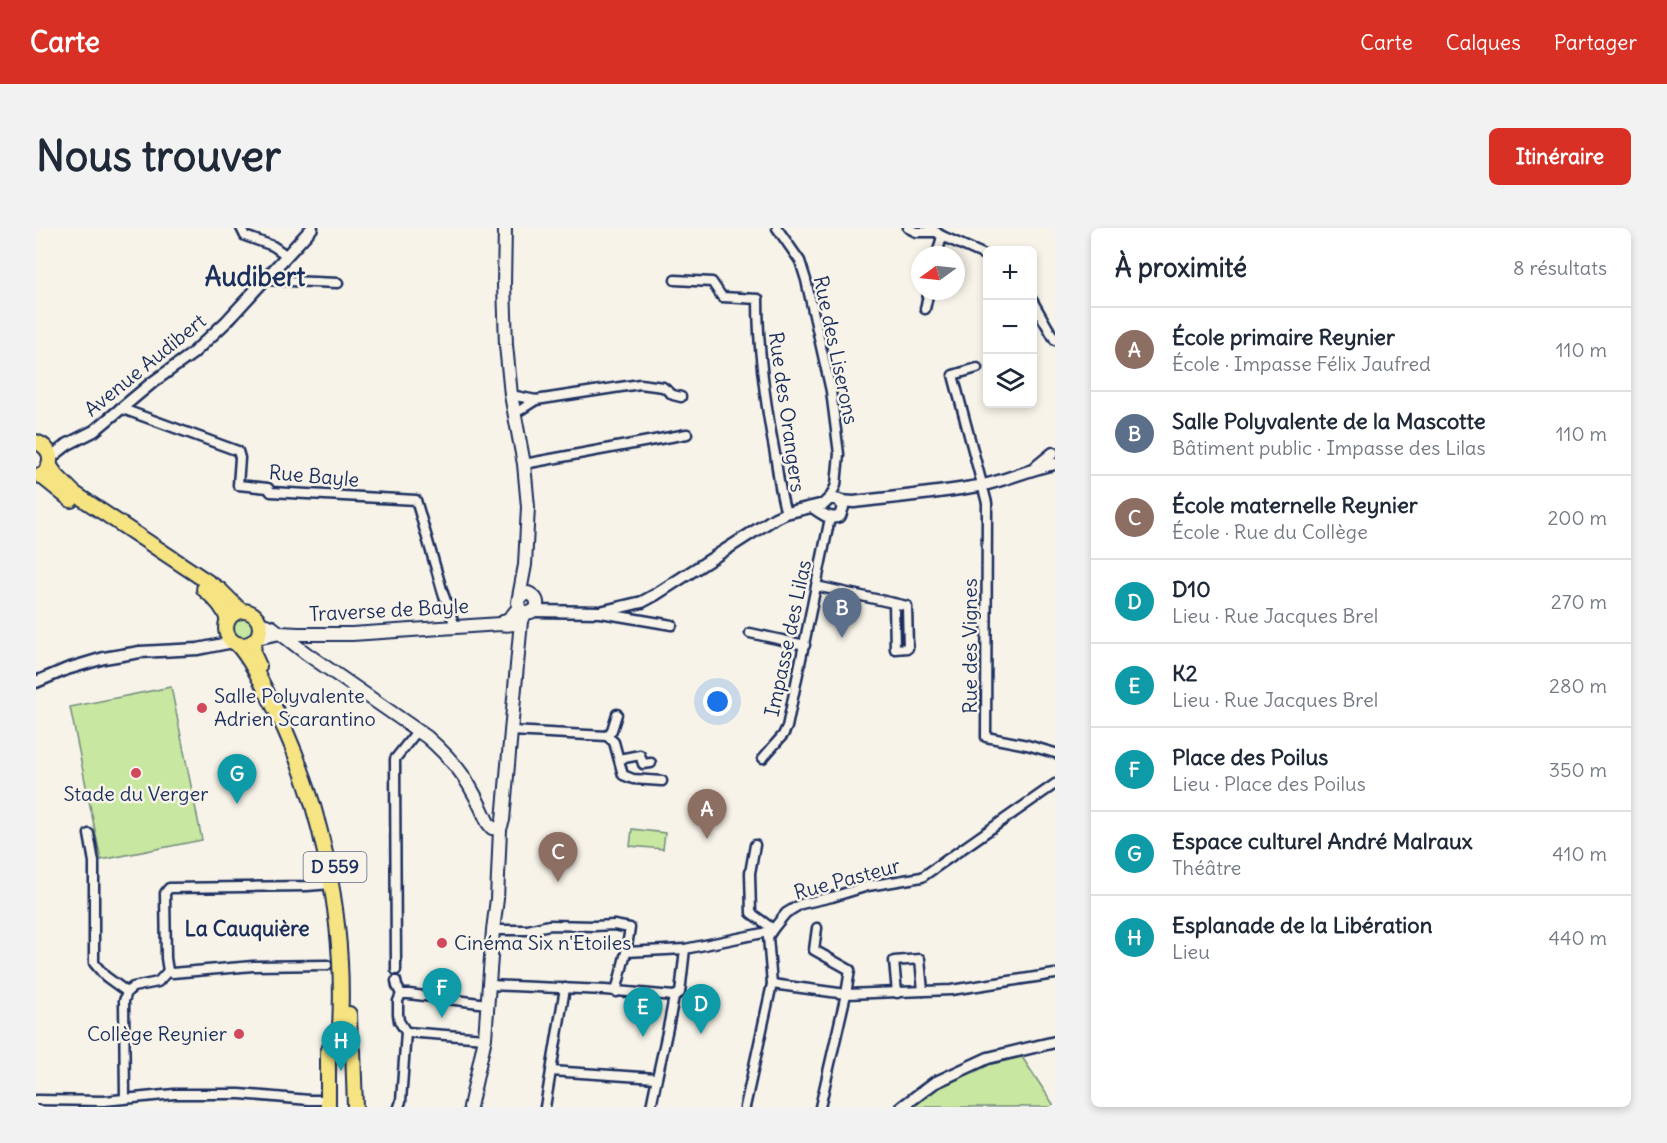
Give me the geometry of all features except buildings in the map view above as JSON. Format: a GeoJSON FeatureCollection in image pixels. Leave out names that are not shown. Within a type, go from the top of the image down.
{"type":"FeatureCollection","features":[{"type":"Feature","properties":{"kind":"main road"},"geometry":{"type":"LineString","coordinates":[[470,1107],[485,1038],[497,899],[500,830],[527,606],[525,565],[528,507],[524,464],[511,395],[506,334],[505,228]]}},
{"type":"Feature","properties":{"kind":"main road"},"geometry":{"type":"LineString","coordinates":[[40,444],[48,451],[44,469],[56,475],[74,493],[220,590],[241,611],[251,613],[259,622],[260,630],[255,640],[245,645],[231,634],[236,613],[241,611]]}},
{"type":"Feature","properties":{"kind":"main road","name":"D 559"},"geometry":{"type":"LineString","coordinates":[[44,469],[87,511],[212,595],[223,608],[231,634],[248,658],[274,706],[301,766],[322,840],[324,885],[341,965],[338,1035],[353,1050],[355,1107]]}},
{"type":"Feature","properties":{"kind":"main road","name":"Traverse de Bayle"},"geometry":{"type":"LineString","coordinates":[[255,640],[280,633],[352,634],[500,624],[527,606]]}},
{"type":"Feature","properties":{"kind":"main road","name":"Traverse de Bayle"},"geometry":{"type":"LineString","coordinates":[[259,622],[280,633]]}},
{"type":"Feature","properties":{"kind":"main road"},"geometry":{"type":"LineString","coordinates":[[280,633],[418,730],[444,751],[471,786],[488,823],[492,828],[500,830]]}},
{"type":"Feature","properties":{"kind":"main road","name":"D 559"},"geometry":{"type":"LineString","coordinates":[[255,640],[253,648],[257,661],[292,728],[306,763],[331,847],[341,898],[349,963],[343,1042]]}},
{"type":"Feature","properties":{"kind":"main road","name":"D 559"},"geometry":{"type":"LineString","coordinates":[[328,1104],[328,1052],[330,1045],[343,1042]]}},
{"type":"Feature","properties":{"kind":"street"},"geometry":{"type":"LineString","coordinates":[[241,228],[244,236],[273,246],[286,255]]}},
{"type":"Feature","properties":{"kind":"street","name":"Avenue Audibert"},"geometry":{"type":"LineString","coordinates":[[44,469],[68,444],[94,430],[192,354],[226,322],[312,228]]}},
{"type":"Feature","properties":{"kind":"street","name":"Rue des Liserons"},"geometry":{"type":"LineString","coordinates":[[777,228],[800,261],[832,399],[839,454],[833,506]]}},
{"type":"Feature","properties":{"kind":"street"},"geometry":{"type":"LineString","coordinates":[[908,228],[916,232],[936,232],[983,254]]}},
{"type":"Feature","properties":{"kind":"street"},"geometry":{"type":"LineString","coordinates":[[264,280],[338,283]]}},
{"type":"Feature","properties":{"kind":"street","name":"Rue des Orangers"},"geometry":{"type":"LineString","coordinates":[[675,280],[712,282],[722,297],[758,299],[759,348],[765,399],[786,513]]}},
{"type":"Feature","properties":{"kind":"street"},"geometry":{"type":"LineString","coordinates":[[925,309],[927,300]]}},
{"type":"Feature","properties":{"kind":"street"},"geometry":{"type":"LineString","coordinates":[[1037,309],[1055,340]]}},
{"type":"Feature","properties":{"kind":"street","name":"Rue des Vignes"},"geometry":{"type":"LineString","coordinates":[[977,368],[954,375],[987,503],[986,737],[1055,753]]}},
{"type":"Feature","properties":{"kind":"street"},"geometry":{"type":"LineString","coordinates":[[511,395],[536,400],[640,384],[663,387],[673,395],[681,397]]}},
{"type":"Feature","properties":{"kind":"street"},"geometry":{"type":"LineString","coordinates":[[514,414],[536,400]]}},
{"type":"Feature","properties":{"kind":"street","name":"Rue Bayle"},"geometry":{"type":"LineString","coordinates":[[120,408],[238,451],[240,458],[238,485],[268,489],[271,492],[416,500],[455,626]]}},
{"type":"Feature","properties":{"kind":"street"},"geometry":{"type":"LineString","coordinates":[[524,464],[687,434]]}},
{"type":"Feature","properties":{"kind":"street","name":"Avenue Audibert"},"geometry":{"type":"LineString","coordinates":[[40,444],[68,444]]}},
{"type":"Feature","properties":{"kind":"street"},"geometry":{"type":"LineString","coordinates":[[600,612],[632,605],[655,595],[745,536],[786,513],[812,507],[981,486],[1014,477],[1054,458]]}},
{"type":"Feature","properties":{"kind":"street","name":"Impasse des Lilas"},"geometry":{"type":"LineString","coordinates":[[763,758],[787,727],[833,506]]}},
{"type":"Feature","properties":{"kind":"street"},"geometry":{"type":"LineString","coordinates":[[816,586],[894,603],[907,606],[908,648],[896,649],[894,603]]}},
{"type":"Feature","properties":{"kind":"street"},"geometry":{"type":"LineString","coordinates":[[527,606],[558,612],[600,612],[672,625]]}},
{"type":"Feature","properties":{"kind":"street"},"geometry":{"type":"LineString","coordinates":[[750,633],[805,645]]}},
{"type":"Feature","properties":{"kind":"street"},"geometry":{"type":"LineString","coordinates":[[36,682],[67,669],[104,658],[140,652],[198,649],[216,644],[231,634]]}},
{"type":"Feature","properties":{"kind":"street"},"geometry":{"type":"LineString","coordinates":[[607,736],[612,730],[617,714]]}},
{"type":"Feature","properties":{"kind":"street"},"geometry":{"type":"LineString","coordinates":[[396,970],[395,759],[418,730]]}},
{"type":"Feature","properties":{"kind":"street"},"geometry":{"type":"LineString","coordinates":[[511,730],[607,736],[614,742],[622,775],[633,779],[662,781]]}},
{"type":"Feature","properties":{"kind":"street"},"geometry":{"type":"LineString","coordinates":[[619,759],[640,755],[644,764],[651,763]]}},
{"type":"Feature","properties":{"kind":"street","name":"Rue Pasteur"},"geometry":{"type":"LineString","coordinates":[[626,952],[685,949],[763,933],[773,929],[786,913],[801,904],[868,886],[922,877],[1055,784]]}},
{"type":"Feature","properties":{"kind":"street"},"geometry":{"type":"LineString","coordinates":[[89,834],[94,862],[94,963],[105,976],[127,992]]}},
{"type":"Feature","properties":{"kind":"street"},"geometry":{"type":"LineString","coordinates":[[745,1107],[772,984],[768,937],[773,929],[751,913],[750,880],[755,846]]}},
{"type":"Feature","properties":{"kind":"street"},"geometry":{"type":"LineString","coordinates":[[168,971],[165,892],[169,888],[324,885]]}},
{"type":"Feature","properties":{"kind":"street"},"geometry":{"type":"LineString","coordinates":[[493,930],[528,930],[549,925],[614,925],[630,928],[616,992]]}},
{"type":"Feature","properties":{"kind":"street"},"geometry":{"type":"LineString","coordinates":[[817,928],[814,950],[850,970],[820,1107]]}},
{"type":"Feature","properties":{"kind":"street"},"geometry":{"type":"LineString","coordinates":[[489,985],[674,996],[680,993],[685,949]]}},
{"type":"Feature","properties":{"kind":"street"},"geometry":{"type":"LineString","coordinates":[[897,993],[894,961],[920,958],[923,991]]}},
{"type":"Feature","properties":{"kind":"street"},"geometry":{"type":"LineString","coordinates":[[168,971],[172,973],[253,966],[327,965]]}},
{"type":"Feature","properties":{"kind":"street"},"geometry":{"type":"LineString","coordinates":[[125,1098],[124,1001],[127,992],[133,987],[158,981],[168,971]]}},
{"type":"Feature","properties":{"kind":"street"},"geometry":{"type":"LineString","coordinates":[[772,984],[846,994],[897,993],[951,990],[1055,974]]}},
{"type":"Feature","properties":{"kind":"street"},"geometry":{"type":"LineString","coordinates":[[399,1107],[406,1032],[399,1021],[398,987],[409,994],[488,1004]]}},
{"type":"Feature","properties":{"kind":"street"},"geometry":{"type":"LineString","coordinates":[[545,1107],[565,988]]}},
{"type":"Feature","properties":{"kind":"street"},"geometry":{"type":"LineString","coordinates":[[651,1107],[674,996]]}},
{"type":"Feature","properties":{"kind":"street"},"geometry":{"type":"LineString","coordinates":[[406,1032],[485,1038]]}},
{"type":"Feature","properties":{"kind":"street"},"geometry":{"type":"LineString","coordinates":[[902,1107],[934,1083],[988,1058],[1055,1042]]}},
{"type":"Feature","properties":{"kind":"street"},"geometry":{"type":"LineString","coordinates":[[551,1071],[656,1078]]}},
{"type":"Feature","properties":{"kind":"street"},"geometry":{"type":"LineString","coordinates":[[36,1100],[92,1102],[174,1094],[240,1094],[309,1100],[328,1104]]}},
{"type":"Feature","properties":{"kind":"green space"},"geometry":{"type":"Polygon","coordinates":[[[243,612],[255,616],[259,628],[255,640],[243,644],[231,640],[227,628],[231,616],[243,612]]]}},
{"type":"Feature","properties":{"kind":"green space","name":"Stade du Verger"},"geometry":{"type":"Polygon","coordinates":[[[171,687],[202,840],[101,860],[70,707],[171,687]]]}},
{"type":"Feature","properties":{"kind":"green space"},"geometry":{"type":"Polygon","coordinates":[[[632,829],[665,833],[663,849],[630,846],[632,829]]]}},
{"type":"Feature","properties":{"kind":"green space"},"geometry":{"type":"Polygon","coordinates":[[[1022,1057],[1055,1107],[912,1107],[934,1090],[990,1063],[1022,1057]]]}},
{"type":"Feature","properties":{"kind":"place","name":"Salle Polyvalente de la Mascotte"},"geometry":{"type":"Point","coordinates":[842,638]}},
{"type":"Feature","properties":{"kind":"place","name":"Salle Polyvalente Adrien Scarantino"},"geometry":{"type":"Point","coordinates":[202,708]}},
{"type":"Feature","properties":{"kind":"place","name":"Stade du Verger"},"geometry":{"type":"Point","coordinates":[136,773]}},
{"type":"Feature","properties":{"kind":"place","name":"Espace culturel André Malraux"},"geometry":{"type":"Point","coordinates":[237,804]}},
{"type":"Feature","properties":{"kind":"place","name":"École primaire Reynier"},"geometry":{"type":"Point","coordinates":[707,839]}},
{"type":"Feature","properties":{"kind":"place","name":"École maternelle Reynier"},"geometry":{"type":"Point","coordinates":[558,882]}},
{"type":"Feature","properties":{"kind":"place","name":"Cinéma Six n'Etoiles"},"geometry":{"type":"Point","coordinates":[442,943]}},
{"type":"Feature","properties":{"kind":"place","name":"Place des Poilus"},"geometry":{"type":"Point","coordinates":[442,1018]}},
{"type":"Feature","properties":{"kind":"place","name":"Collège Reynier"},"geometry":{"type":"Point","coordinates":[239,1034]}},
{"type":"Feature","properties":{"kind":"place","name":"D10"},"geometry":{"type":"Point","coordinates":[701,1034]}},
{"type":"Feature","properties":{"kind":"place","name":"K2"},"geometry":{"type":"Point","coordinates":[643,1037]}},
{"type":"Feature","properties":{"kind":"place","name":"Esplanade de la Libération"},"geometry":{"type":"Point","coordinates":[341,1071]}},
{"type":"Feature","properties":{"kind":"district","name":"Audibert"},"geometry":{"type":"Point","coordinates":[255,277]}},
{"type":"Feature","properties":{"kind":"district","name":"La Cauquière"},"geometry":{"type":"Point","coordinates":[247,929]}}]}
